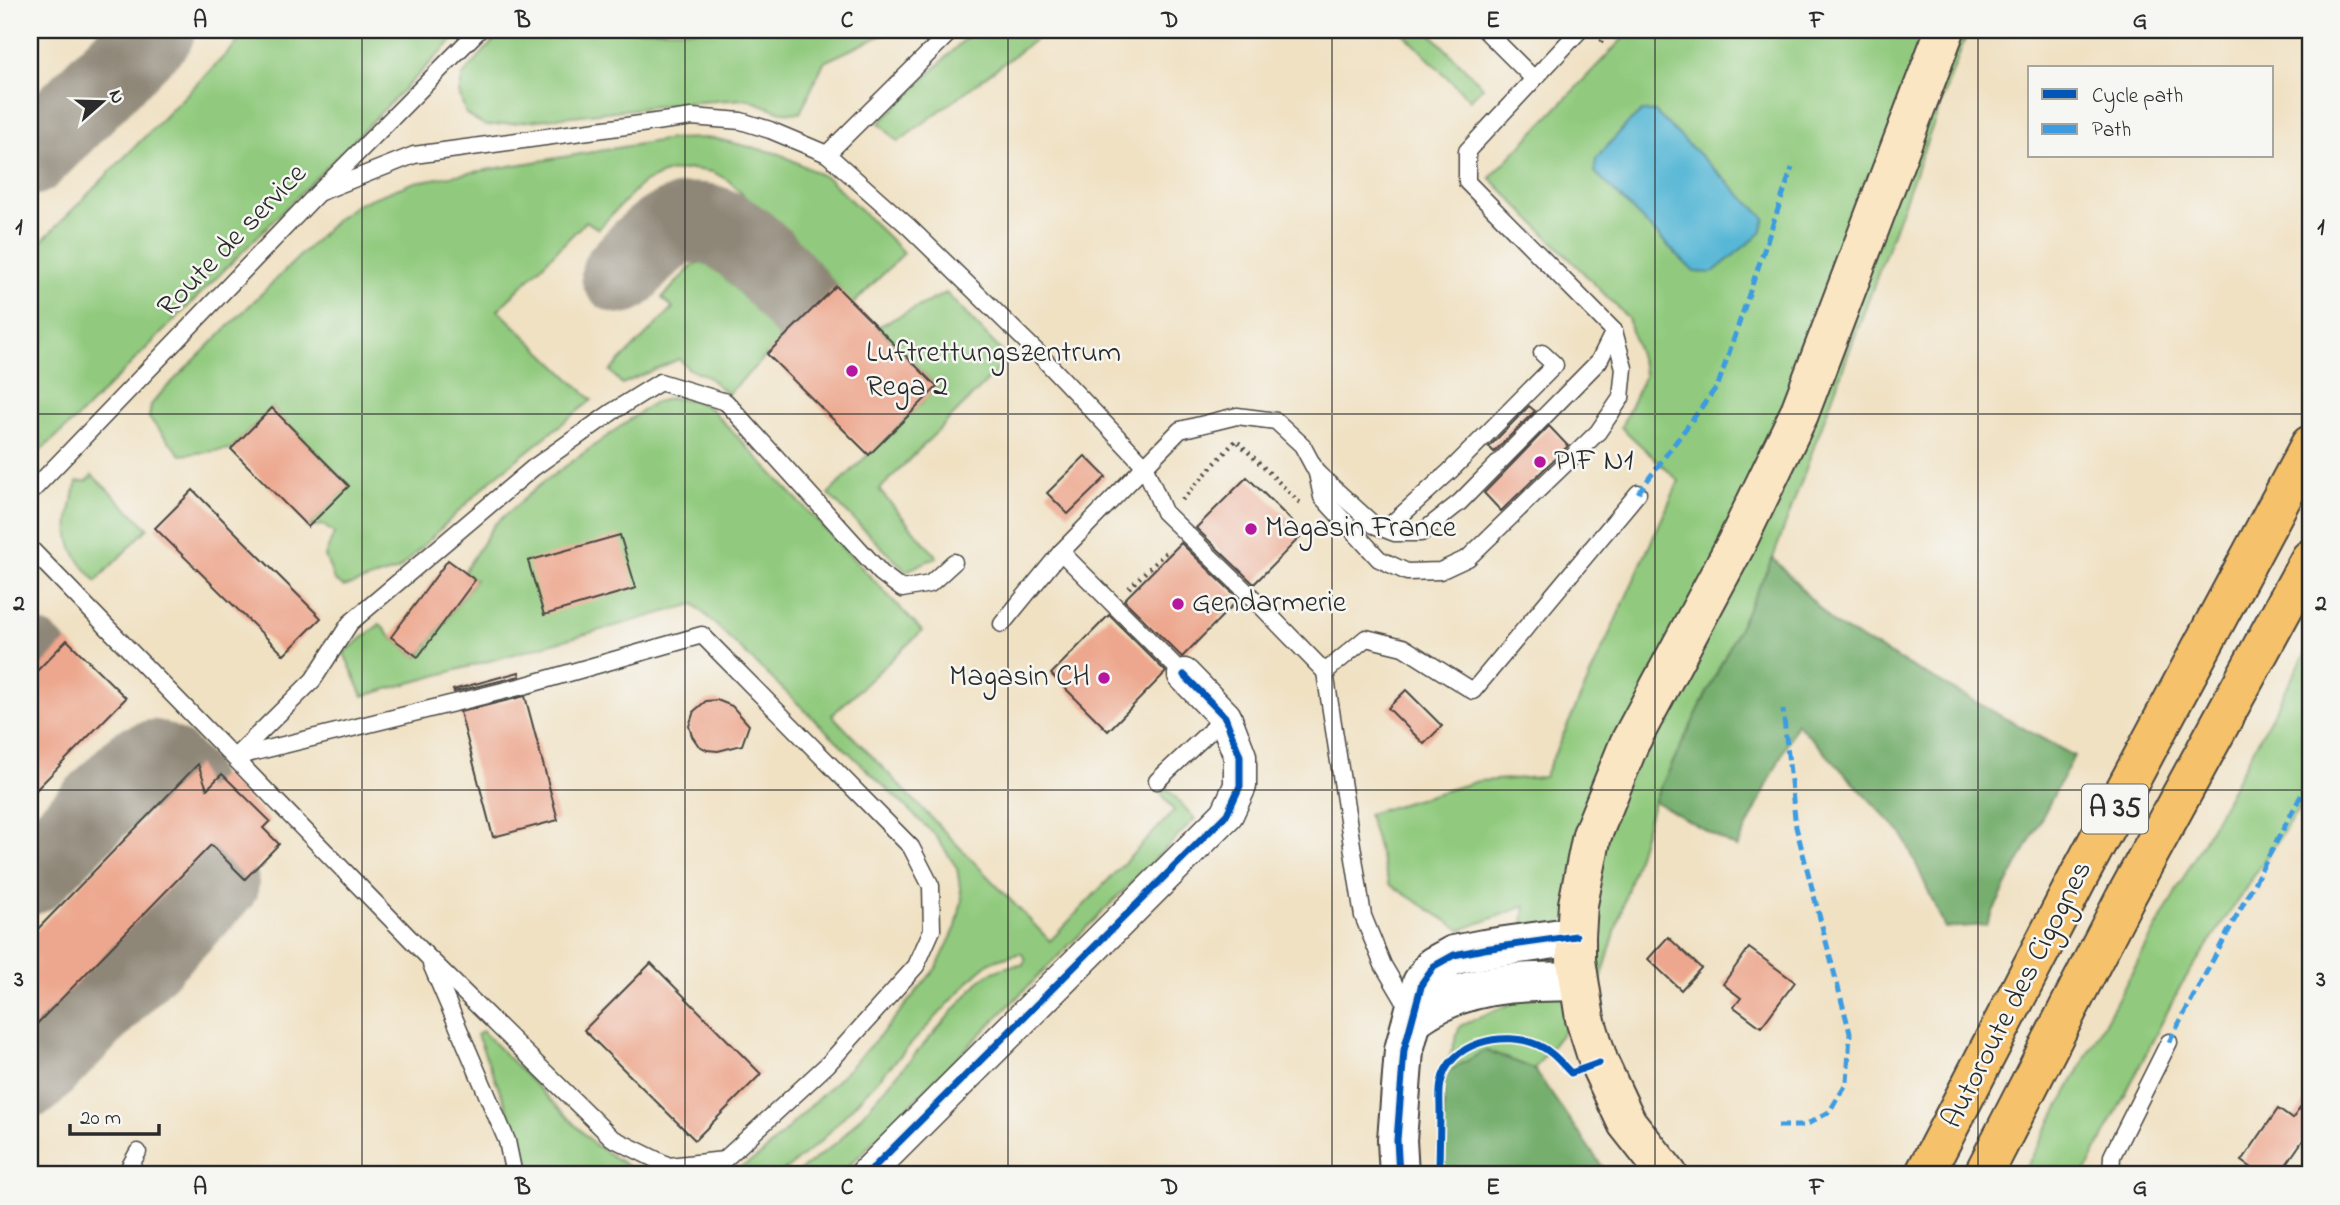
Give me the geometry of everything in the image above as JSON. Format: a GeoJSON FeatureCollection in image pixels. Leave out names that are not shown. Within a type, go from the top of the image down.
{"type":"FeatureCollection","features":[{"type":"Feature","properties":{"kind":"highway","name":"Autoroute des Cigognes"},"geometry":{"type":"LineString","coordinates":[[1924,1175],[2073,888],[2310,445]]}},
{"type":"Feature","properties":{"kind":"highway","name":"Autoroute des Cigognes"},"geometry":{"type":"LineString","coordinates":[[1983,1175],[2124,900],[2310,559]]}},
{"type":"Feature","properties":{"kind":"main road"},"geometry":{"type":"LineString","coordinates":[[1668,1175],[1627,1123],[1599,1063],[1585,1019],[1578,981],[1576,936],[1578,904],[1592,835],[1629,744],[1735,546],[1800,414],[1945,30]]}},
{"type":"Feature","properties":{"kind":"street"},"geometry":{"type":"LineString","coordinates":[[866,1175],[1227,814],[1240,786],[1240,756],[1225,718],[1184,676]]}},
{"type":"Feature","properties":{"kind":"street"},"geometry":{"type":"LineString","coordinates":[[1399,1175],[1397,1140],[1404,1050],[1422,983],[1434,965],[1454,955],[1576,936]]}},
{"type":"Feature","properties":{"kind":"street"},"geometry":{"type":"LineString","coordinates":[[1414,1018],[1434,1004],[1460,993],[1494,984],[1578,981]]}},
{"type":"Feature","properties":{"kind":"lane","name":"Route de service"},"geometry":{"type":"LineString","coordinates":[[30,493],[318,193],[479,30]]}},
{"type":"Feature","properties":{"kind":"lane"},"geometry":{"type":"LineString","coordinates":[[827,154],[952,30]]}},
{"type":"Feature","properties":{"kind":"lane"},"geometry":{"type":"LineString","coordinates":[[1485,30],[1534,79]]}},
{"type":"Feature","properties":{"kind":"lane"},"geometry":{"type":"LineString","coordinates":[[1002,624],[1061,552],[1180,430],[1237,416],[1276,421],[1302,445],[1317,473],[1322,497],[1379,559],[1407,572],[1440,571],[1468,558],[1598,432],[1620,398],[1624,368],[1614,331],[1467,183],[1467,150],[1580,30]]}},
{"type":"Feature","properties":{"kind":"lane"},"geometry":{"type":"LineString","coordinates":[[318,193],[414,155],[692,117],[741,121],[827,154],[974,289],[1038,353],[1144,465],[1164,512],[1325,672],[1363,916],[1383,965],[1414,1018]]}},
{"type":"Feature","properties":{"kind":"lane"},"geometry":{"type":"LineString","coordinates":[[1317,473],[1374,526],[1395,533],[1421,533],[1460,502],[1598,361],[1614,331]]}},
{"type":"Feature","properties":{"kind":"lane"},"geometry":{"type":"LineString","coordinates":[[1387,529],[1491,419],[1555,365],[1542,353]]}},
{"type":"Feature","properties":{"kind":"lane"},"geometry":{"type":"LineString","coordinates":[[235,757],[313,680],[350,623],[533,468],[660,382],[726,402],[881,573],[902,589],[930,584],[954,562]]}},
{"type":"Feature","properties":{"kind":"lane"},"geometry":{"type":"LineString","coordinates":[[1325,672],[1366,638],[1403,647],[1473,691],[1638,494]]}},
{"type":"Feature","properties":{"kind":"lane"},"geometry":{"type":"LineString","coordinates":[[30,548],[427,956],[612,1138],[669,1166],[724,1160],[828,1065],[916,966],[932,930],[931,886],[911,847],[702,635],[523,686],[235,757]]}},
{"type":"Feature","properties":{"kind":"lane"},"geometry":{"type":"LineString","coordinates":[[1061,552],[1184,676]]}},
{"type":"Feature","properties":{"kind":"lane"},"geometry":{"type":"LineString","coordinates":[[1157,781],[1225,718]]}},
{"type":"Feature","properties":{"kind":"lane"},"geometry":{"type":"LineString","coordinates":[[427,956],[507,1141],[514,1175]]}},
{"type":"Feature","properties":{"kind":"lane"},"geometry":{"type":"LineString","coordinates":[[2111,1175],[2112,1156],[2169,1042]]}},
{"type":"Feature","properties":{"kind":"lane"},"geometry":{"type":"LineString","coordinates":[[125,1175],[138,1152]]}},
{"type":"Feature","properties":{"kind":"path"},"geometry":{"type":"LineString","coordinates":[[1124,594],[1191,524],[1176,505],[1236,440],[1302,505]]}},
{"type":"Feature","properties":{"kind":"path"},"geometry":{"type":"LineString","coordinates":[[1169,549],[1178,559]]}},
{"type":"Feature","properties":{"kind":"green space"},"geometry":{"type":"Polygon","coordinates":[[[250,30],[463,30],[76,419],[30,460],[30,253],[250,30]]]}},
{"type":"Feature","properties":{"kind":"green space"},"geometry":{"type":"Polygon","coordinates":[[[503,30],[893,30],[824,62],[800,113],[781,112],[747,99],[684,103],[486,126],[466,114],[459,93],[463,75],[503,30]]]}},
{"type":"Feature","properties":{"kind":"green space"},"geometry":{"type":"Polygon","coordinates":[[[974,30],[1048,30],[898,142],[879,123],[974,30]]]}},
{"type":"Feature","properties":{"kind":"green space"},"geometry":{"type":"Polygon","coordinates":[[[1400,30],[1427,30],[1483,87],[1470,100],[1400,30]]]}},
{"type":"Feature","properties":{"kind":"green space"},"geometry":{"type":"Polygon","coordinates":[[[1631,30],[1968,30],[1773,558],[1654,801],[1599,986],[1534,1069],[1486,1050],[1444,1074],[1460,1026],[1514,1002],[1525,906],[1461,930],[1389,884],[1368,814],[1478,781],[1544,777],[1679,481],[1621,427],[1645,375],[1628,318],[1490,178],[1631,30]]]}},
{"type":"Feature","properties":{"kind":"green space"},"geometry":{"type":"Polygon","coordinates":[[[712,138],[780,154],[829,179],[904,253],[853,304],[729,181],[713,172],[691,169],[668,172],[642,183],[598,229],[586,221],[498,310],[592,400],[492,479],[398,570],[344,587],[335,581],[325,556],[334,533],[323,525],[308,527],[349,485],[272,408],[231,449],[181,455],[149,418],[151,405],[162,392],[335,221],[357,204],[415,182],[670,139],[712,138]]]}},
{"type":"Feature","properties":{"kind":"green space"},"geometry":{"type":"Polygon","coordinates":[[[703,262],[713,266],[784,338],[728,394],[705,375],[690,370],[679,359],[622,384],[610,371],[673,308],[662,298],[693,265],[703,262]]]}},
{"type":"Feature","properties":{"kind":"green space"},"geometry":{"type":"Polygon","coordinates":[[[946,293],[1009,359],[879,490],[937,557],[906,571],[828,494],[937,387],[877,327],[946,293]]]}},
{"type":"Feature","properties":{"kind":"green space"},"geometry":{"type":"Polygon","coordinates":[[[671,398],[693,400],[710,408],[922,631],[832,715],[1050,941],[1174,811],[1160,791],[1168,789],[1195,819],[840,1175],[794,1175],[840,1140],[982,978],[1001,968],[1022,965],[1026,959],[1021,953],[990,962],[977,973],[821,1141],[788,1168],[777,1175],[717,1175],[736,1170],[761,1155],[884,1031],[937,967],[956,927],[962,900],[957,868],[935,835],[694,604],[363,696],[344,653],[380,624],[391,637],[418,657],[475,580],[464,572],[494,525],[541,484],[653,403],[671,398]]]}},
{"type":"Feature","properties":{"kind":"green space"},"geometry":{"type":"Polygon","coordinates":[[[92,475],[148,528],[96,581],[77,557],[69,535],[70,512],[77,482],[87,481],[92,475]]]}},
{"type":"Feature","properties":{"kind":"green space"},"geometry":{"type":"Polygon","coordinates":[[[1773,558],[1834,624],[2074,756],[1986,925],[1945,928],[1903,835],[1797,723],[1737,848],[1654,801],[1773,558]]]}},
{"type":"Feature","properties":{"kind":"green space"},"geometry":{"type":"Polygon","coordinates":[[[2310,645],[2310,792],[2181,985],[2084,1175],[2022,1175],[2310,645]]]}},
{"type":"Feature","properties":{"kind":"green space"},"geometry":{"type":"Polygon","coordinates":[[[482,1031],[594,1144],[635,1171],[653,1175],[529,1175],[517,1132],[477,1035],[482,1031]]]}},
{"type":"Feature","properties":{"kind":"green space"},"geometry":{"type":"Polygon","coordinates":[[[1486,1050],[1534,1069],[1608,1175],[1443,1175],[1444,1074],[1486,1050]]]}},
{"type":"Feature","properties":{"kind":"water"},"geometry":{"type":"Polygon","coordinates":[[[1642,111],[1655,112],[1765,218],[1761,233],[1712,273],[1694,272],[1595,172],[1596,159],[1642,111]]]}},
{"type":"Feature","properties":{"kind":"building","name":"Luftrettungszentrum Rega 2"},"geometry":{"type":"Polygon","coordinates":[[[836,286],[937,387],[869,455],[767,354],[836,286]]]}},
{"type":"Feature","properties":{"kind":"building"},"geometry":{"type":"Polygon","coordinates":[[[1529,406],[1535,411],[1494,452],[1489,447],[1529,406]]]}},
{"type":"Feature","properties":{"kind":"building"},"geometry":{"type":"Polygon","coordinates":[[[272,408],[349,486],[308,527],[231,449],[272,408]]]}},
{"type":"Feature","properties":{"kind":"building"},"geometry":{"type":"Polygon","coordinates":[[[1549,426],[1568,446],[1501,511],[1484,493],[1549,426]]]}},
{"type":"Feature","properties":{"kind":"building"},"geometry":{"type":"Polygon","coordinates":[[[1085,456],[1106,477],[1068,514],[1047,493],[1085,456]]]}},
{"type":"Feature","properties":{"kind":"building","name":"Magasin France"},"geometry":{"type":"Polygon","coordinates":[[[1247,477],[1304,533],[1254,584],[1196,528],[1247,477]]]}},
{"type":"Feature","properties":{"kind":"building"},"geometry":{"type":"Polygon","coordinates":[[[193,490],[321,618],[284,655],[155,528],[193,490]]]}},
{"type":"Feature","properties":{"kind":"building"},"geometry":{"type":"Polygon","coordinates":[[[620,535],[636,588],[544,615],[528,561],[620,535]]]}},
{"type":"Feature","properties":{"kind":"building","name":"Gendarmerie"},"geometry":{"type":"Polygon","coordinates":[[[1181,543],[1239,599],[1182,657],[1124,600],[1181,543]]]}},
{"type":"Feature","properties":{"kind":"building"},"geometry":{"type":"Polygon","coordinates":[[[448,560],[475,580],[418,657],[391,637],[448,560]]]}},
{"type":"Feature","properties":{"kind":"building","name":"Magasin CH"},"geometry":{"type":"Polygon","coordinates":[[[1109,615],[1166,672],[1108,731],[1051,674],[1109,615]]]}},
{"type":"Feature","properties":{"kind":"building"},"geometry":{"type":"Polygon","coordinates":[[[67,640],[126,698],[30,796],[30,678],[67,640]]]}},
{"type":"Feature","properties":{"kind":"building"},"geometry":{"type":"Polygon","coordinates":[[[519,672],[520,676],[454,692],[453,690],[519,672]]]}},
{"type":"Feature","properties":{"kind":"building"},"geometry":{"type":"Polygon","coordinates":[[[1406,690],[1442,726],[1424,744],[1388,708],[1406,690]]]}},
{"type":"Feature","properties":{"kind":"building"},"geometry":{"type":"Polygon","coordinates":[[[525,696],[558,820],[493,837],[460,712],[525,696]]]}},
{"type":"Feature","properties":{"kind":"building"},"geometry":{"type":"Polygon","coordinates":[[[717,700],[732,706],[749,725],[742,745],[718,751],[707,750],[698,745],[692,736],[689,726],[694,711],[706,701],[717,700]]]}},
{"type":"Feature","properties":{"kind":"building"},"geometry":{"type":"Polygon","coordinates":[[[198,764],[207,789],[222,774],[270,821],[263,828],[279,844],[245,879],[211,845],[30,1031],[30,937],[198,764]]]}},
{"type":"Feature","properties":{"kind":"building"},"geometry":{"type":"Polygon","coordinates":[[[1668,937],[1701,968],[1681,990],[1648,959],[1668,937]]]}},
{"type":"Feature","properties":{"kind":"building"},"geometry":{"type":"Polygon","coordinates":[[[1749,948],[1795,982],[1761,1027],[1734,1007],[1741,998],[1723,984],[1749,948]]]}},
{"type":"Feature","properties":{"kind":"building"},"geometry":{"type":"Polygon","coordinates":[[[651,963],[761,1074],[695,1140],[584,1030],[651,963]]]}},
{"type":"Feature","properties":{"kind":"building"},"geometry":{"type":"Polygon","coordinates":[[[2310,1095],[2310,1130],[2279,1175],[2262,1175],[2242,1161],[2278,1109],[2292,1119],[2310,1095]]]}},
{"type":"Feature","properties":{"kind":"taxiway"},"geometry":{"type":"LineString","coordinates":[[30,156],[155,30]]}},
{"type":"Feature","properties":{"kind":"taxiway"},"geometry":{"type":"LineString","coordinates":[[621,274],[662,235],[678,226],[697,223],[716,227],[735,236],[769,266],[809,313]]}},
{"type":"Feature","properties":{"kind":"taxiway"},"geometry":{"type":"LineString","coordinates":[[30,660],[39,669]]}},
{"type":"Feature","properties":{"kind":"taxiway"},"geometry":{"type":"LineString","coordinates":[[30,875],[137,766],[153,760],[166,766],[181,782]]}},
{"type":"Feature","properties":{"kind":"taxiway"},"geometry":{"type":"LineString","coordinates":[[30,1078],[219,883]]}},
{"type":"Feature","properties":{"kind":"marked path"},"geometry":{"type":"LineString","coordinates":[[1638,493],[1718,385],[1792,168]]}},
{"type":"Feature","properties":{"kind":"marked path"},"geometry":{"type":"LineString","coordinates":[[1778,1126],[1804,1126],[1829,1112],[1847,1083],[1850,1033],[1796,827],[1783,710]]}},
{"type":"Feature","properties":{"kind":"marked path"},"geometry":{"type":"LineString","coordinates":[[2169,1042],[2310,779]]}},
{"type":"Feature","properties":{"kind":"cycle path"},"geometry":{"type":"LineString","coordinates":[[866,1175],[1227,814],[1240,786],[1240,756],[1225,717],[1184,675]]}},
{"type":"Feature","properties":{"kind":"cycle path"},"geometry":{"type":"LineString","coordinates":[[1399,1175],[1397,1140],[1404,1050],[1422,983],[1434,966],[1454,955],[1576,936]]}},
{"type":"Feature","properties":{"kind":"cycle path"},"geometry":{"type":"LineString","coordinates":[[1439,1175],[1441,1083],[1454,1058],[1466,1049],[1480,1043],[1510,1039],[1538,1045],[1571,1073],[1599,1063]]}},
{"type":"Feature","properties":{"kind":"place","name":"Luftrettungszentrum Rega 2"},"geometry":{"type":"Point","coordinates":[852,371]}},
{"type":"Feature","properties":{"kind":"place","name":"PIF N1"},"geometry":{"type":"Point","coordinates":[1540,462]}},
{"type":"Feature","properties":{"kind":"place","name":"Magasin France"},"geometry":{"type":"Point","coordinates":[1251,529]}},
{"type":"Feature","properties":{"kind":"place","name":"Gendarmerie"},"geometry":{"type":"Point","coordinates":[1178,604]}},
{"type":"Feature","properties":{"kind":"place","name":"Magasin CH"},"geometry":{"type":"Point","coordinates":[1104,678]}}]}
